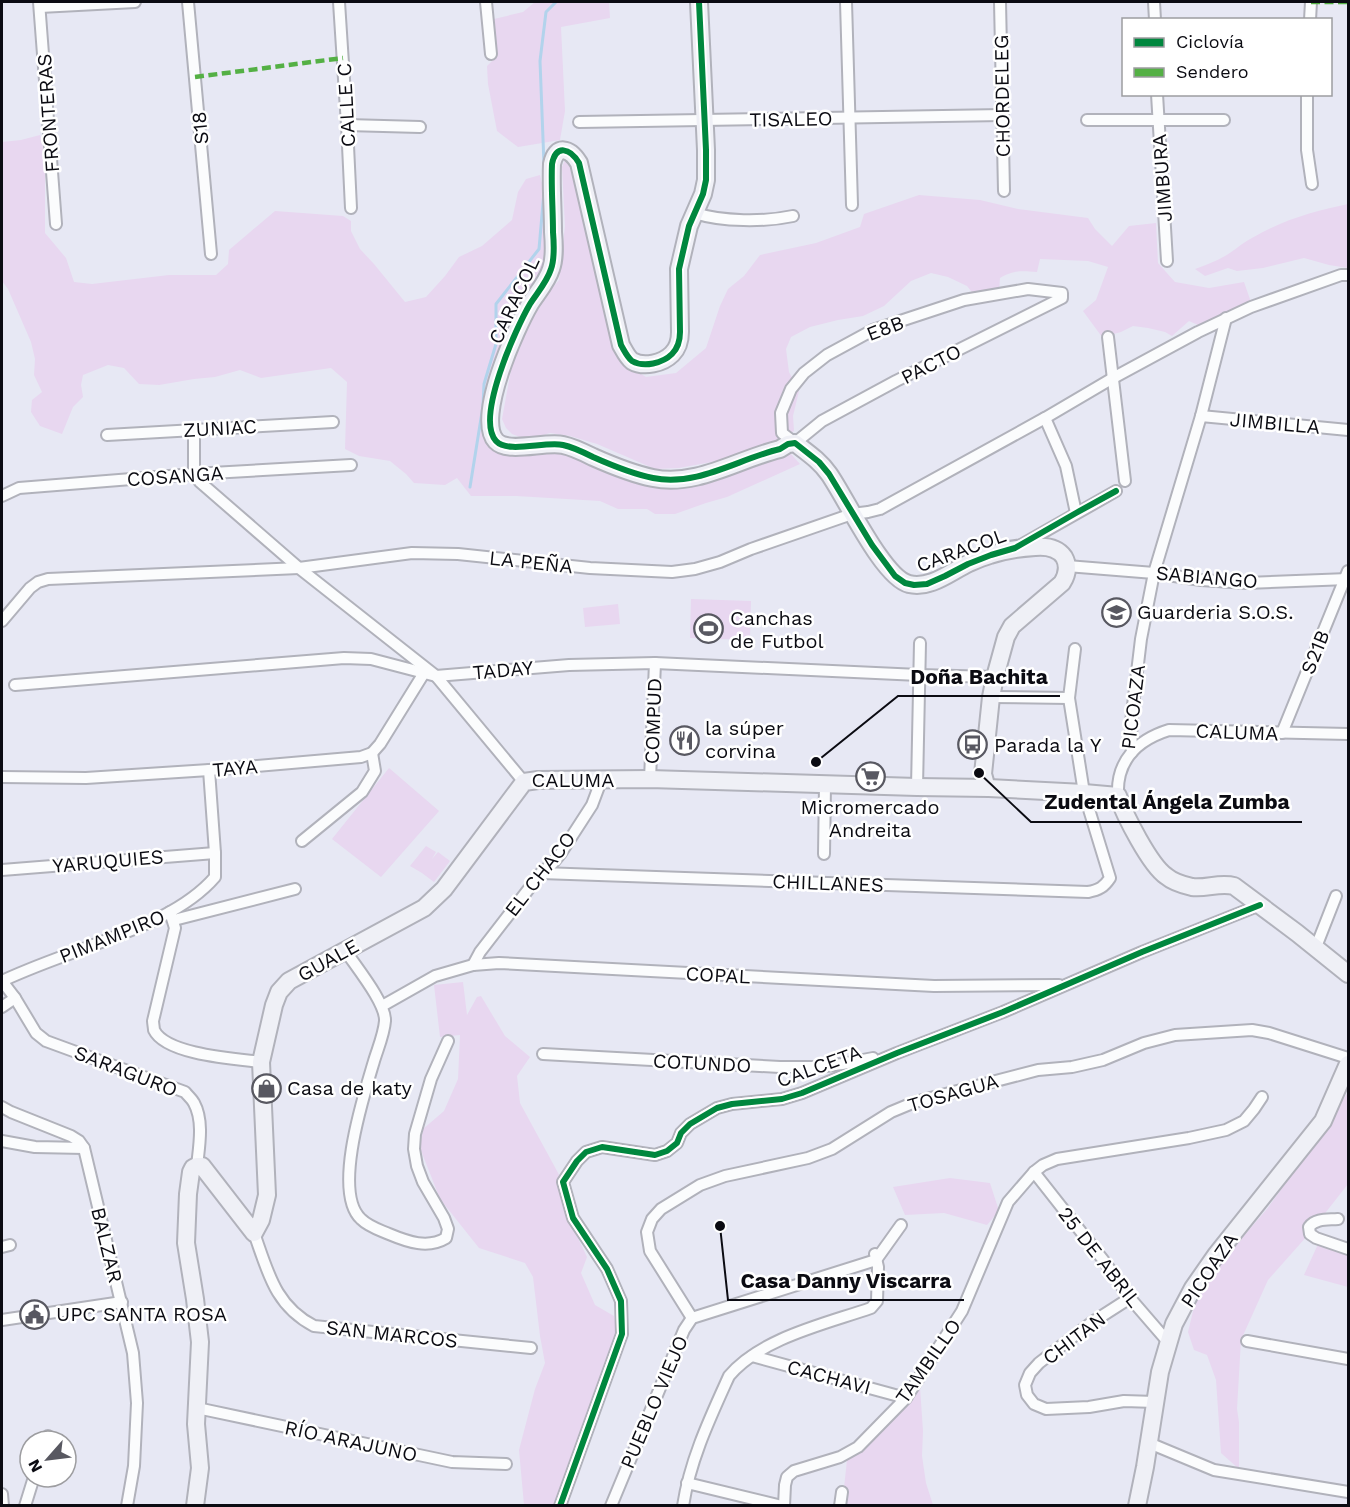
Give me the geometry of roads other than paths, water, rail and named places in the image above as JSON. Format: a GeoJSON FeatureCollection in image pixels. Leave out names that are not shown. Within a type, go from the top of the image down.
{"type":"FeatureCollection","features":[{"type":"Feature","properties":{"kind":"street"},"geometry":{"type":"LineString","coordinates":[[39,4],[135,2]]}},
{"type":"Feature","properties":{"kind":"street","name":"S18"},"geometry":{"type":"LineString","coordinates":[[188,2],[211,254]]}},
{"type":"Feature","properties":{"kind":"street","name":"CALLE C"},"geometry":{"type":"LineString","coordinates":[[339,2],[351,208]]}},
{"type":"Feature","properties":{"kind":"street"},"geometry":{"type":"LineString","coordinates":[[486,2],[491,54]]}},
{"type":"Feature","properties":{"kind":"street","name":"CARACOL"},"geometry":{"type":"LineString","coordinates":[[699,2],[706,150],[705,187],[689,226],[679,269],[680,339],[677,347],[672,355],[657,363],[636,362],[628,357],[621,345],[579,163],[573,153],[567,150],[561,151],[553,160],[552,171],[554,244],[551,269],[512,340],[498,377],[490,416],[491,432],[496,441],[506,446],[563,445],[651,478],[668,479],[705,475],[780,449],[788,444],[795,444],[819,462],[895,576],[904,583],[919,585],[927,584],[991,555],[1015,548],[1116,491]]}},
{"type":"Feature","properties":{"kind":"street"},"geometry":{"type":"LineString","coordinates":[[846,2],[852,205]]}},
{"type":"Feature","properties":{"kind":"street","name":"CHORDELEG"},"geometry":{"type":"LineString","coordinates":[[1000,2],[1004,191]]}},
{"type":"Feature","properties":{"kind":"street"},"geometry":{"type":"LineString","coordinates":[[1154,2],[1155,18]]}},
{"type":"Feature","properties":{"kind":"street"},"geometry":{"type":"LineString","coordinates":[[1310,18],[1311,2]]}},
{"type":"Feature","properties":{"kind":"street","name":"FRONTERAS"},"geometry":{"type":"LineString","coordinates":[[39,4],[56,224]]}},
{"type":"Feature","properties":{"kind":"street","name":"JIMBURA"},"geometry":{"type":"LineString","coordinates":[[1157,96],[1167,261]]}},
{"type":"Feature","properties":{"kind":"street"},"geometry":{"type":"LineString","coordinates":[[1307,96],[1307,150],[1312,184]]}},
{"type":"Feature","properties":{"kind":"street","name":"TISALEO"},"geometry":{"type":"LineString","coordinates":[[579,122],[1003,115]]}},
{"type":"Feature","properties":{"kind":"street"},"geometry":{"type":"LineString","coordinates":[[1087,120],[1224,120]]}},
{"type":"Feature","properties":{"kind":"street"},"geometry":{"type":"LineString","coordinates":[[347,125],[420,127]]}},
{"type":"Feature","properties":{"kind":"street"},"geometry":{"type":"LineString","coordinates":[[695,213],[758,220],[793,216]]}},
{"type":"Feature","properties":{"kind":"street","name":"LA PEÑA"},"geometry":{"type":"LineString","coordinates":[[2,621],[30,588],[48,579],[298,568],[365,558],[424,553],[458,554],[590,568],[672,572],[695,569],[852,514],[880,509],[1113,378],[1226,318],[1341,275],[1348,275]]}},
{"type":"Feature","properties":{"kind":"street","name":"E8B"},"geometry":{"type":"LineString","coordinates":[[795,444],[782,433],[781,413],[791,389],[804,373],[827,356],[873,330],[964,300],[1028,289],[1055,291]]}},
{"type":"Feature","properties":{"kind":"street","name":"PACTO"},"geometry":{"type":"LineString","coordinates":[[795,444],[822,421],[1062,298],[1062,293],[1055,291]]}},
{"type":"Feature","properties":{"kind":"street","name":"PICOAZA"},"geometry":{"type":"LineString","coordinates":[[1118,796],[1119,779],[1131,752],[1131,722],[1140,649],[1154,573],[1226,318]]}},
{"type":"Feature","properties":{"kind":"street"},"geometry":{"type":"LineString","coordinates":[[1108,337],[1125,481]]}},
{"type":"Feature","properties":{"kind":"street","name":"JIMBILLA"},"geometry":{"type":"LineString","coordinates":[[1200,416],[1348,430]]}},
{"type":"Feature","properties":{"kind":"street"},"geometry":{"type":"LineString","coordinates":[[1045,418],[1066,466],[1076,513]]}},
{"type":"Feature","properties":{"kind":"street","name":"ZUNIAC"},"geometry":{"type":"LineString","coordinates":[[107,435],[333,422]]}},
{"type":"Feature","properties":{"kind":"street"},"geometry":{"type":"LineString","coordinates":[[194,430],[194,474]]}},
{"type":"Feature","properties":{"kind":"street","name":"COSANGA"},"geometry":{"type":"LineString","coordinates":[[2,496],[19,488],[194,474],[351,465]]}},
{"type":"Feature","properties":{"kind":"street","name":"CALUMA"},"geometry":{"type":"LineString","coordinates":[[194,474],[200,482],[298,568],[436,676],[524,782],[650,779],[989,788],[1118,796]]}},
{"type":"Feature","properties":{"kind":"street"},"geometry":{"type":"LineString","coordinates":[[989,788],[983,774],[991,697],[1004,643],[1012,626],[1062,583],[1067,573],[1061,554],[1052,548],[1044,546],[1015,548]]}},
{"type":"Feature","properties":{"kind":"street","name":"SABIANGO"},"geometry":{"type":"LineString","coordinates":[[1066,566],[1247,583],[1347,577]]}},
{"type":"Feature","properties":{"kind":"street","name":"S21B"},"geometry":{"type":"LineString","coordinates":[[1282,733],[1347,577]]}},
{"type":"Feature","properties":{"kind":"street"},"geometry":{"type":"LineString","coordinates":[[916,787],[920,643]]}},
{"type":"Feature","properties":{"kind":"street"},"geometry":{"type":"LineString","coordinates":[[1075,649],[1069,698],[1084,793]]}},
{"type":"Feature","properties":{"kind":"street","name":"TADAY"},"geometry":{"type":"LineString","coordinates":[[15,686],[344,658],[371,659],[436,676],[569,665],[655,663],[995,677]]}},
{"type":"Feature","properties":{"kind":"street","name":"COMPUD"},"geometry":{"type":"LineString","coordinates":[[650,779],[655,663]]}},
{"type":"Feature","properties":{"kind":"street"},"geometry":{"type":"LineString","coordinates":[[302,841],[362,792],[375,771],[372,753],[380,744],[424,673]]}},
{"type":"Feature","properties":{"kind":"street"},"geometry":{"type":"LineString","coordinates":[[991,697],[1069,698]]}},
{"type":"Feature","properties":{"kind":"street","name":"CALUMA"},"geometry":{"type":"LineString","coordinates":[[1131,752],[1145,739],[1169,730],[1348,734]]}},
{"type":"Feature","properties":{"kind":"street","name":"TAYA"},"geometry":{"type":"LineString","coordinates":[[2,777],[86,778],[361,757],[372,753]]}},
{"type":"Feature","properties":{"kind":"street","name":"PIMAMPIRO"},"geometry":{"type":"LineString","coordinates":[[2,981],[36,966],[172,916],[207,887],[215,877],[209,770]]}},
{"type":"Feature","properties":{"kind":"street","name":"EL CHACO"},"geometry":{"type":"LineString","coordinates":[[473,965],[480,952],[541,873],[561,853],[591,805],[601,781]]}},
{"type":"Feature","properties":{"kind":"street","name":"GUALE"},"geometry":{"type":"LineString","coordinates":[[254,1233],[261,1220],[267,1195],[261,1062],[279,992],[289,981],[424,908],[436,898],[524,782]]}},
{"type":"Feature","properties":{"kind":"street"},"geometry":{"type":"LineString","coordinates":[[824,854],[825,784]]}},
{"type":"Feature","properties":{"kind":"street","name":"CHILLANES"},"geometry":{"type":"LineString","coordinates":[[541,873],[1088,892],[1101,888],[1110,878],[1084,793]]}},
{"type":"Feature","properties":{"kind":"street"},"geometry":{"type":"LineString","coordinates":[[1118,796],[1124,813],[1148,854],[1165,876],[1190,886],[1205,888],[1234,886],[1316,947],[1348,974]]}},
{"type":"Feature","properties":{"kind":"street","name":"YARUQUIES"},"geometry":{"type":"LineString","coordinates":[[2,870],[215,853]]}},
{"type":"Feature","properties":{"kind":"street"},"geometry":{"type":"LineString","coordinates":[[261,1062],[203,1055],[186,1050],[171,1044],[154,1030],[153,1021],[175,928],[172,916],[295,888]]}},
{"type":"Feature","properties":{"kind":"street"},"geometry":{"type":"LineString","coordinates":[[1316,947],[1336,896]]}},
{"type":"Feature","properties":{"kind":"street","name":"CALCETA"},"geometry":{"type":"LineString","coordinates":[[560,1506],[622,1334],[621,1301],[608,1269],[573,1218],[563,1182],[586,1152],[602,1147],[654,1155],[667,1152],[677,1143],[681,1133],[690,1124],[717,1108],[782,1099],[802,1093],[1260,906]]}},
{"type":"Feature","properties":{"kind":"street"},"geometry":{"type":"LineString","coordinates":[[345,950],[382,1006],[385,1022],[354,1136],[349,1167],[349,1188],[353,1205],[360,1218],[375,1228],[424,1245],[437,1244],[446,1238],[448,1229],[423,1182],[414,1149],[415,1134],[431,1079],[448,1041]]}},
{"type":"Feature","properties":{"kind":"street","name":"COPAL"},"geometry":{"type":"LineString","coordinates":[[382,1006],[435,976],[473,965],[499,963],[934,986],[1064,985]]}},
{"type":"Feature","properties":{"kind":"street","name":"SARAGURO"},"geometry":{"type":"LineString","coordinates":[[2,981],[36,1033],[46,1041],[185,1092],[194,1102],[199,1116],[200,1134],[197,1166],[191,1172],[188,1194],[186,1243],[200,1342],[196,1424],[200,1468],[195,1506]]}},
{"type":"Feature","properties":{"kind":"street"},"geometry":{"type":"LineString","coordinates":[[2,1006],[15,998]]}},
{"type":"Feature","properties":{"kind":"street","name":"TOSAGUA"},"geometry":{"type":"LineString","coordinates":[[692,1318],[650,1251],[647,1232],[652,1219],[661,1209],[700,1185],[725,1176],[808,1158],[832,1149],[891,1112],[915,1102],[1038,1070],[1072,1067],[1103,1060],[1144,1043],[1175,1035],[1252,1030],[1269,1033],[1348,1058]]}},
{"type":"Feature","properties":{"kind":"street","name":"COTUNDO"},"geometry":{"type":"LineString","coordinates":[[543,1054],[817,1067],[897,1053]]}},
{"type":"Feature","properties":{"kind":"street","name":"PICOAZA"},"geometry":{"type":"LineString","coordinates":[[1137,1506],[1160,1372],[1174,1324],[1183,1305],[1216,1255],[1323,1121],[1348,1064]]}},
{"type":"Feature","properties":{"kind":"street"},"geometry":{"type":"LineString","coordinates":[[1034,1172],[1057,1159],[1226,1130],[1244,1121],[1262,1097]]}},
{"type":"Feature","properties":{"kind":"street"},"geometry":{"type":"LineString","coordinates":[[2,1107],[71,1136],[79,1141],[84,1149]]}},
{"type":"Feature","properties":{"kind":"street"},"geometry":{"type":"LineString","coordinates":[[2,1141],[35,1147],[84,1149]]}},
{"type":"Feature","properties":{"kind":"street","name":"BALZAR"},"geometry":{"type":"LineString","coordinates":[[84,1149],[133,1353],[137,1403],[134,1466],[127,1506]]}},
{"type":"Feature","properties":{"kind":"street","name":"SAN MARCOS"},"geometry":{"type":"LineString","coordinates":[[197,1166],[202,1166],[254,1233],[268,1273],[278,1293],[300,1319],[314,1326],[531,1348]]}},
{"type":"Feature","properties":{"kind":"street","name":"25 DE ABRIL"},"geometry":{"type":"LineString","coordinates":[[1034,1172],[1130,1298],[1168,1342]]}},
{"type":"Feature","properties":{"kind":"street","name":"TAMBILLO"},"geometry":{"type":"LineString","coordinates":[[783,1506],[784,1485],[787,1477],[794,1471],[840,1457],[858,1447],[906,1398],[962,1311],[1008,1202],[1034,1172]]}},
{"type":"Feature","properties":{"kind":"street"},"geometry":{"type":"LineString","coordinates":[[1338,1219],[1318,1220],[1312,1223],[1309,1227],[1310,1234],[1348,1250]]}},
{"type":"Feature","properties":{"kind":"street"},"geometry":{"type":"LineString","coordinates":[[683,1506],[687,1483],[699,1445],[729,1376],[764,1347],[780,1339],[871,1308],[877,1301],[878,1267],[875,1257],[901,1225]]}},
{"type":"Feature","properties":{"kind":"street","name":"PUEBLO VIEJO"},"geometry":{"type":"LineString","coordinates":[[611,1506],[684,1330],[692,1318],[875,1257]]}},
{"type":"Feature","properties":{"kind":"street","name":"CHITAN"},"geometry":{"type":"LineString","coordinates":[[1130,1298],[1091,1323],[1039,1363],[1030,1372],[1025,1385],[1027,1395],[1034,1404],[1046,1408],[1089,1407],[1124,1401],[1155,1402]]}},
{"type":"Feature","properties":{"kind":"street"},"geometry":{"type":"LineString","coordinates":[[2,1320],[122,1302]]}},
{"type":"Feature","properties":{"kind":"street"},"geometry":{"type":"LineString","coordinates":[[1247,1341],[1348,1359]]}},
{"type":"Feature","properties":{"kind":"street","name":"CACHAVI"},"geometry":{"type":"LineString","coordinates":[[752,1356],[906,1398]]}},
{"type":"Feature","properties":{"kind":"street","name":"RÍO ARAJUNO"},"geometry":{"type":"LineString","coordinates":[[197,1408],[452,1462],[506,1464]]}},
{"type":"Feature","properties":{"kind":"street"},"geometry":{"type":"LineString","coordinates":[[1149,1443],[1214,1470],[1348,1492]]}},
{"type":"Feature","properties":{"kind":"street"},"geometry":{"type":"LineString","coordinates":[[687,1483],[783,1506]]}},
{"type":"Feature","properties":{"kind":"street"},"geometry":{"type":"LineString","coordinates":[[25,1506],[30,1489]]}},
{"type":"Feature","properties":{"kind":"street"},"geometry":{"type":"LineString","coordinates":[[840,1506],[842,1492]]}},
{"type":"Feature","properties":{"kind":"street"},"geometry":{"type":"LineString","coordinates":[[2,1494],[3,1506]]}},
{"type":"Feature","properties":{"kind":"waterway"},"geometry":{"type":"LineString","coordinates":[[544,165],[540,61],[546,12],[556,2]]}},
{"type":"Feature","properties":{"kind":"waterway"},"geometry":{"type":"LineString","coordinates":[[470,487],[483,406],[484,384],[496,344],[496,304],[539,249],[544,192]]}},
{"type":"Feature","properties":{"kind":"place","name":"Guarderia S.O.S."},"geometry":{"type":"Point","coordinates":[1116,612]}},
{"type":"Feature","properties":{"kind":"place","name":"Canchas de Futbol"},"geometry":{"type":"Point","coordinates":[709,629]}},
{"type":"Feature","properties":{"kind":"place","name":"la súper corvina"},"geometry":{"type":"Point","coordinates":[684,740]}},
{"type":"Feature","properties":{"kind":"place","name":"Parada la Y"},"geometry":{"type":"Point","coordinates":[973,745]}},
{"type":"Feature","properties":{"kind":"place","name":"Doña Bachita"},"geometry":{"type":"Point","coordinates":[816,762]}},
{"type":"Feature","properties":{"kind":"place","name":"Zudental Ángela Zumba"},"geometry":{"type":"Point","coordinates":[979,773]}},
{"type":"Feature","properties":{"kind":"place","name":"Micromercado Andreita"},"geometry":{"type":"Point","coordinates":[870,776]}},
{"type":"Feature","properties":{"kind":"place","name":"Casa de katy"},"geometry":{"type":"Point","coordinates":[266,1088]}},
{"type":"Feature","properties":{"kind":"place","name":"Casa Danny Viscarra"},"geometry":{"type":"Point","coordinates":[720,1226]}},
{"type":"Feature","properties":{"kind":"place","name":"UPC SANTA ROSA"},"geometry":{"type":"Point","coordinates":[35,1314]}}]}
